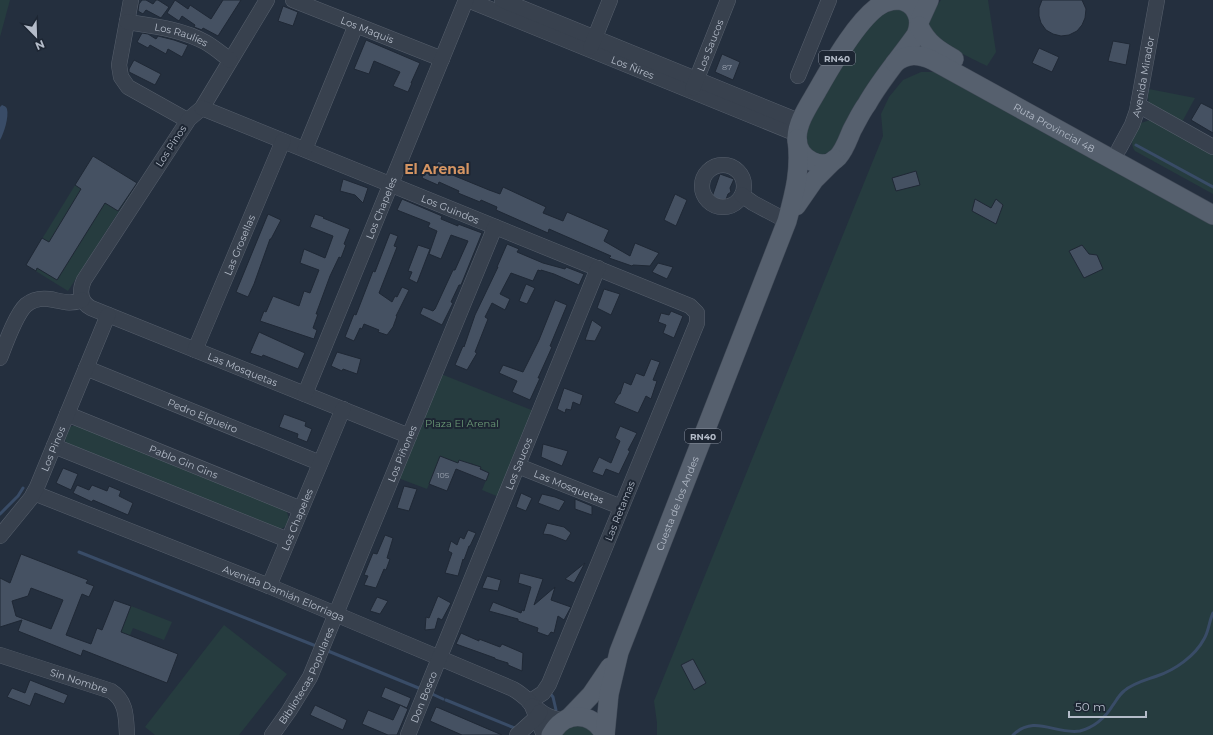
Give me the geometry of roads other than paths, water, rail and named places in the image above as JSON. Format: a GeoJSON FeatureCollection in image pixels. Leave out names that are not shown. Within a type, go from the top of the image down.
{"type":"FeatureCollection","features":[{"type":"Feature","properties":{"kind":"main road","name":"RN40"},"geometry":{"type":"LineString","coordinates":[[798,132],[821,84],[845,46],[867,16],[886,2],[899,0],[908,3],[915,9],[919,24]]}},
{"type":"Feature","properties":{"kind":"main road","name":"RN40"},"geometry":{"type":"LineString","coordinates":[[836,158],[844,148],[867,103],[913,38],[929,0]]}},
{"type":"Feature","properties":{"kind":"main road","name":"Ruta Provincial 48"},"geometry":{"type":"LineString","coordinates":[[919,24],[927,40],[939,50],[1213,201]]}},
{"type":"Feature","properties":{"kind":"main road","name":"Ruta Provincial 48"},"geometry":{"type":"LineString","coordinates":[[894,64],[907,56],[917,55],[927,57],[1213,216]]}},
{"type":"Feature","properties":{"kind":"main road"},"geometry":{"type":"LineString","coordinates":[[798,132],[800,149],[810,161],[826,164],[836,158]]}},
{"type":"Feature","properties":{"kind":"main road","name":"Cuesta de los Andes"},"geometry":{"type":"LineString","coordinates":[[605,735],[609,694],[619,652],[787,221],[798,179],[798,132]]}},
{"type":"Feature","properties":{"kind":"main road","name":"Cuesta de los Andes"},"geometry":{"type":"LineString","coordinates":[[787,221],[808,187],[836,158]]}},
{"type":"Feature","properties":{"kind":"main road","name":"Cuesta de los Andes"},"geometry":{"type":"LineString","coordinates":[[566,719],[591,695],[619,652]]}},
{"type":"Feature","properties":{"kind":"main road","name":"RN40"},"geometry":{"type":"LineString","coordinates":[[551,735],[554,729],[566,719],[581,717],[588,718],[598,725],[605,735]]}},
{"type":"Feature","properties":{"kind":"street"},"geometry":{"type":"LineString","coordinates":[[131,0],[119,65],[120,77],[128,87],[188,120]]}},
{"type":"Feature","properties":{"kind":"street","name":"Los Pinos"},"geometry":{"type":"LineString","coordinates":[[82,298],[81,288],[84,280],[188,120],[202,108],[267,0]]}},
{"type":"Feature","properties":{"kind":"street","name":"Los Maquis"},"geometry":{"type":"LineString","coordinates":[[293,0],[442,59]]}},
{"type":"Feature","properties":{"kind":"street","name":"Los Ñires"},"geometry":{"type":"LineString","coordinates":[[467,0],[592,44],[694,85],[798,132]]}},
{"type":"Feature","properties":{"kind":"street","name":"Los Chapeles"},"geometry":{"type":"LineString","coordinates":[[305,394],[390,184],[467,0]]}},
{"type":"Feature","properties":{"kind":"street","name":"Los Ñires"},"geometry":{"type":"LineString","coordinates":[[502,0],[592,44]]}},
{"type":"Feature","properties":{"kind":"street"},"geometry":{"type":"LineString","coordinates":[[592,44],[610,0]]}},
{"type":"Feature","properties":{"kind":"street","name":"Los Saucos"},"geometry":{"type":"LineString","coordinates":[[694,85],[728,0]]}},
{"type":"Feature","properties":{"kind":"street"},"geometry":{"type":"LineString","coordinates":[[798,76],[829,0]]}},
{"type":"Feature","properties":{"kind":"street","name":"Avenida Mirador"},"geometry":{"type":"LineString","coordinates":[[1119,149],[1132,125],[1138,105],[1157,0]]}},
{"type":"Feature","properties":{"kind":"street","name":"Los Raulíes"},"geometry":{"type":"LineString","coordinates":[[127,22],[171,29],[184,33],[204,42],[230,60]]}},
{"type":"Feature","properties":{"kind":"street"},"geometry":{"type":"LineString","coordinates":[[305,149],[356,25]]}},
{"type":"Feature","properties":{"kind":"street"},"geometry":{"type":"LineString","coordinates":[[1138,105],[1213,147]]}},
{"type":"Feature","properties":{"kind":"street","name":"Los Guindos"},"geometry":{"type":"LineString","coordinates":[[202,108],[690,306],[697,313]]}},
{"type":"Feature","properties":{"kind":"street","name":"Las Grosellas"},"geometry":{"type":"LineString","coordinates":[[195,350],[283,141]]}},
{"type":"Feature","properties":{"kind":"street"},"geometry":{"type":"LineString","coordinates":[[742,195],[753,204],[787,221]]}},
{"type":"Feature","properties":{"kind":"street","name":"Los Piñones"},"geometry":{"type":"LineString","coordinates":[[336,614],[495,227]]}},
{"type":"Feature","properties":{"kind":"street","name":"Los Saucos"},"geometry":{"type":"LineString","coordinates":[[439,659],[598,268]]}},
{"type":"Feature","properties":{"kind":"street"},"geometry":{"type":"LineString","coordinates":[[0,358],[18,317],[27,304],[37,299],[70,303],[82,298]]}},
{"type":"Feature","properties":{"kind":"street","name":"Las Mosquetas"},"geometry":{"type":"LineString","coordinates":[[82,298],[88,306],[108,315],[409,436]]}},
{"type":"Feature","properties":{"kind":"street","name":"Las Retamas"},"geometry":{"type":"LineString","coordinates":[[529,702],[543,693],[548,687],[697,323],[697,313]]}},
{"type":"Feature","properties":{"kind":"street","name":"Los Pinos"},"geometry":{"type":"LineString","coordinates":[[17,515],[34,493],[108,315]]}},
{"type":"Feature","properties":{"kind":"street","name":"Pedro Elgueiro"},"geometry":{"type":"LineString","coordinates":[[86,368],[320,463]]}},
{"type":"Feature","properties":{"kind":"street","name":"Los Chapeles"},"geometry":{"type":"LineString","coordinates":[[269,586],[342,409]]}},
{"type":"Feature","properties":{"kind":"street","name":"Pablo Gin Gins"},"geometry":{"type":"LineString","coordinates":[[67,414],[301,509]]}},
{"type":"Feature","properties":{"kind":"street"},"geometry":{"type":"LineString","coordinates":[[54,446],[288,540]]}},
{"type":"Feature","properties":{"kind":"street","name":"Las Mosquetas"},"geometry":{"type":"LineString","coordinates":[[518,466],[622,507]]}},
{"type":"Feature","properties":{"kind":"street","name":"Avenida Damián Elorriaga"},"geometry":{"type":"LineString","coordinates":[[34,493],[269,586],[513,689],[522,695],[539,715],[544,735]]}},
{"type":"Feature","properties":{"kind":"street"},"geometry":{"type":"LineString","coordinates":[[0,530],[17,515]]}},
{"type":"Feature","properties":{"kind":"street"},"geometry":{"type":"LineString","coordinates":[[0,536],[17,515]]}},
{"type":"Feature","properties":{"kind":"street","name":"Bibliotecas Populares"},"geometry":{"type":"LineString","coordinates":[[272,735],[310,677],[336,614]]}},
{"type":"Feature","properties":{"kind":"street","name":"Sin Nombre"},"geometry":{"type":"LineString","coordinates":[[0,655],[111,691],[118,697],[124,707],[127,735]]}},
{"type":"Feature","properties":{"kind":"street","name":"Don Bosco"},"geometry":{"type":"LineString","coordinates":[[408,735],[439,659]]}},
{"type":"Feature","properties":{"kind":"street"},"geometry":{"type":"LineString","coordinates":[[517,735],[539,715],[566,719]]}},
{"type":"Feature","properties":{"kind":"water"},"geometry":{"type":"Polygon","coordinates":[[[2,105],[7,108],[7,120],[0,140],[0,107],[2,105]]]}},
{"type":"Feature","properties":{"kind":"waterway"},"geometry":{"type":"LineString","coordinates":[[1136,145],[1213,187]]}},
{"type":"Feature","properties":{"kind":"waterway"},"geometry":{"type":"LineString","coordinates":[[0,514],[18,496],[23,488]]}},
{"type":"Feature","properties":{"kind":"waterway"},"geometry":{"type":"LineString","coordinates":[[79,552],[316,646]]}},
{"type":"Feature","properties":{"kind":"waterway"},"geometry":{"type":"LineString","coordinates":[[1013,735],[1021,729],[1029,726],[1080,731],[1095,724],[1107,714],[1121,694],[1128,688],[1171,670],[1190,657],[1206,636],[1213,613]]}},
{"type":"Feature","properties":{"kind":"waterway"},"geometry":{"type":"LineString","coordinates":[[328,651],[421,689]]}},
{"type":"Feature","properties":{"kind":"waterway"},"geometry":{"type":"LineString","coordinates":[[549,692],[553,697],[556,710]]}},
{"type":"Feature","properties":{"kind":"waterway"},"geometry":{"type":"LineString","coordinates":[[430,693],[443,699]]}},
{"type":"Feature","properties":{"kind":"waterway"},"geometry":{"type":"LineString","coordinates":[[446,700],[517,729]]}},
{"type":"Feature","properties":{"kind":"district","name":"El Arenal"},"geometry":{"type":"Point","coordinates":[437,169]}},
{"type":"Feature","properties":{"kind":"park label","name":"Plaza El Arenal"},"geometry":{"type":"Point","coordinates":[462,423]}}]}
